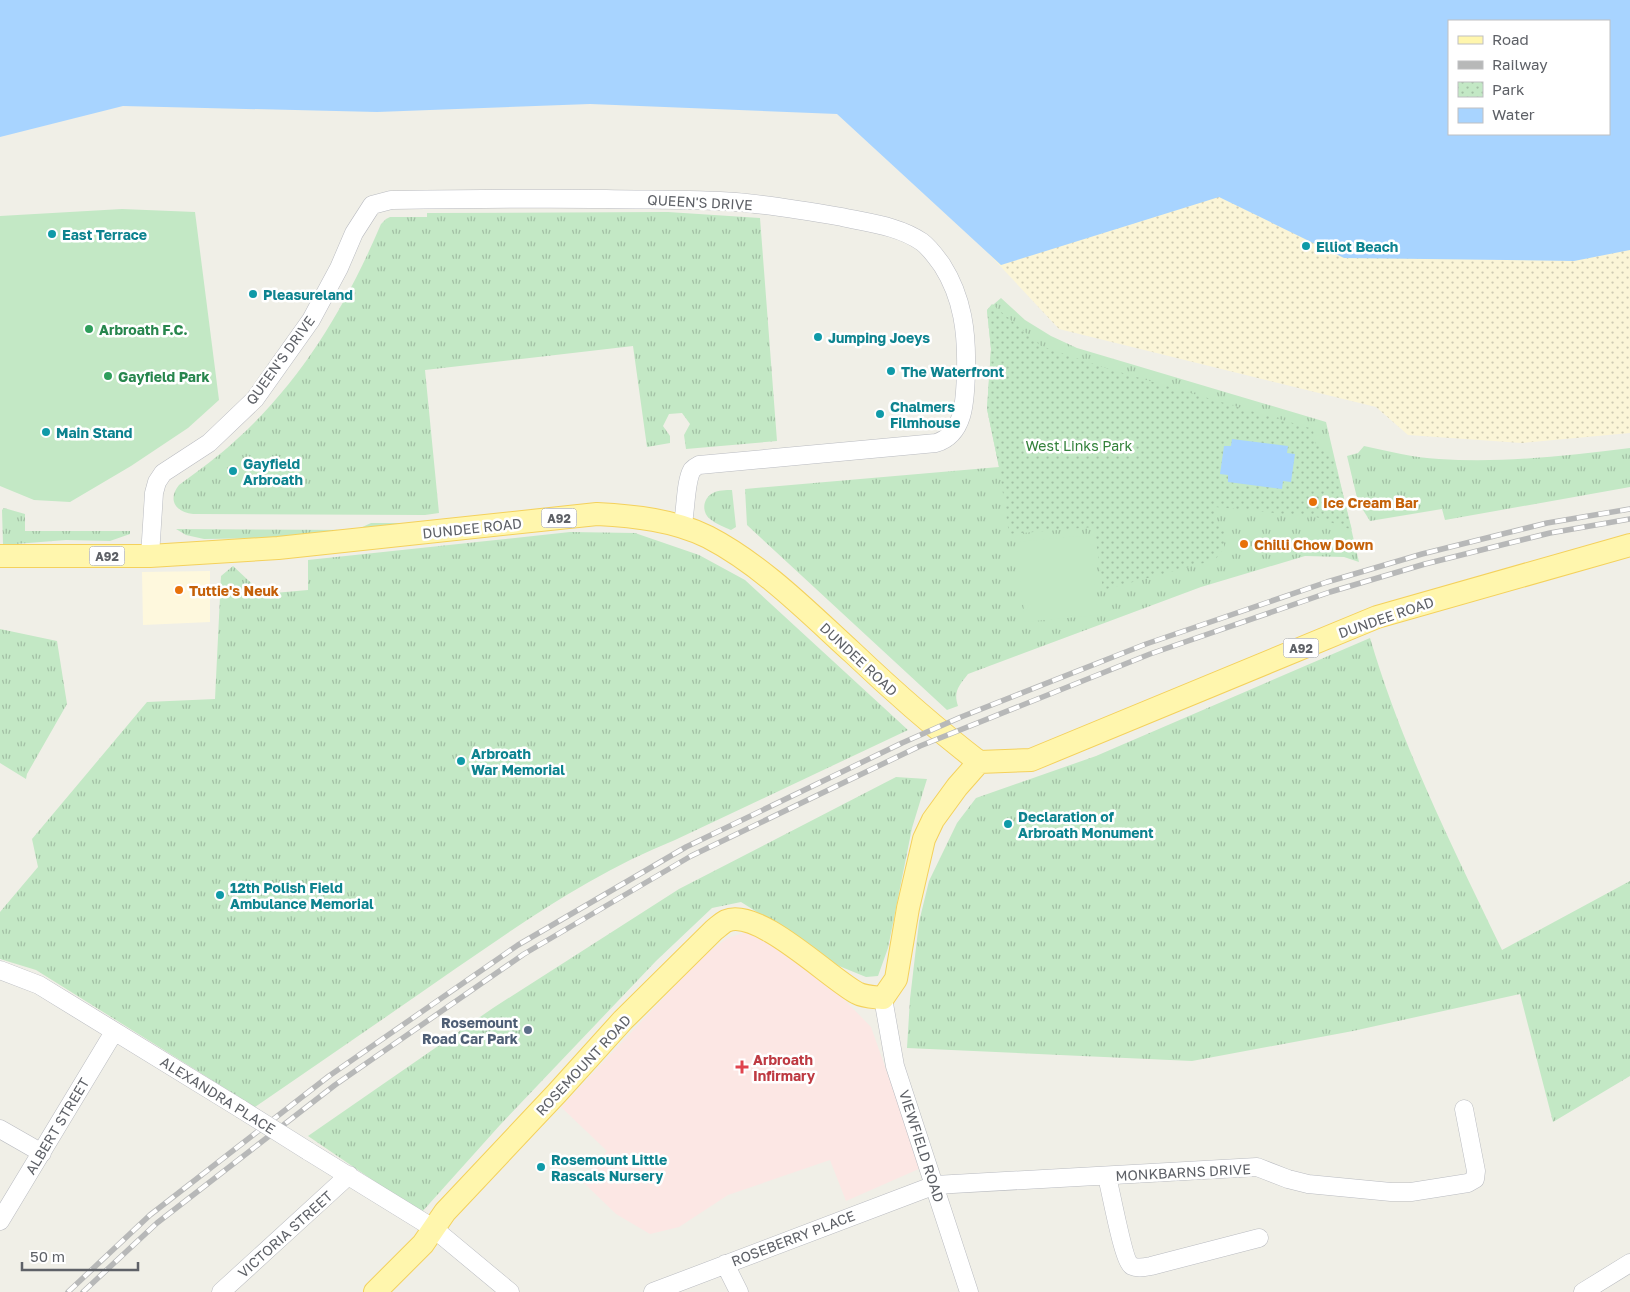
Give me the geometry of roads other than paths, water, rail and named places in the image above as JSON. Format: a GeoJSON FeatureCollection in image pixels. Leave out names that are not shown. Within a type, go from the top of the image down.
{"type":"FeatureCollection","features":[{"type":"Feature","properties":{"kind":"main road","name":"DUNDEE ROAD"},"geometry":{"type":"LineString","coordinates":[[0,556],[150,556],[278,548],[597,514],[657,520],[706,537],[730,550],[766,576],[927,720],[979,762],[1031,760],[1377,617],[1630,545]]}},
{"type":"Feature","properties":{"kind":"main road"},"geometry":{"type":"LineString","coordinates":[[883,998],[896,979],[908,908],[924,839],[933,820],[957,786],[979,762]]}},
{"type":"Feature","properties":{"kind":"main road","name":"ROSEMOUNT ROAD"},"geometry":{"type":"LineString","coordinates":[[374,1292],[422,1244],[444,1212],[557,1093],[623,1020],[707,937],[727,920],[744,920],[763,927],[789,943],[858,994],[883,998]]}},
{"type":"Feature","properties":{"kind":"street","name":"QUEEN'S DRIVE"},"geometry":{"type":"LineString","coordinates":[[150,556],[154,493],[157,482],[163,474],[209,443],[255,399],[311,320],[339,268],[354,233],[372,205],[391,200],[553,199],[738,202],[817,213],[879,225],[908,233],[924,244],[949,276],[959,298],[963,318],[967,350],[966,386],[962,416],[953,434],[945,441],[928,444],[699,465],[692,470],[682,528]]}},
{"type":"Feature","properties":{"kind":"street","name":"ALEXANDRA PLACE"},"geometry":{"type":"LineString","coordinates":[[0,970],[39,985],[433,1228],[510,1292]]}},
{"type":"Feature","properties":{"kind":"street","name":"VIEWFIELD ROAD"},"geometry":{"type":"LineString","coordinates":[[883,998],[895,1066],[970,1292]]}},
{"type":"Feature","properties":{"kind":"street","name":"ALBERT STREET"},"geometry":{"type":"LineString","coordinates":[[0,1221],[114,1032]]}},
{"type":"Feature","properties":{"kind":"street","name":"MONKBARNS DRIVE"},"geometry":{"type":"LineString","coordinates":[[935,1185],[1107,1177],[1257,1167],[1288,1180],[1308,1184],[1404,1192],[1440,1188],[1468,1183],[1474,1179],[1476,1170],[1464,1109]]}},
{"type":"Feature","properties":{"kind":"street"},"geometry":{"type":"LineString","coordinates":[[0,1129],[42,1153]]}},
{"type":"Feature","properties":{"kind":"street","name":"VICTORIA STREET"},"geometry":{"type":"LineString","coordinates":[[221,1292],[349,1176]]}},
{"type":"Feature","properties":{"kind":"street"},"geometry":{"type":"LineString","coordinates":[[1107,1177],[1123,1248],[1127,1260],[1132,1266],[1141,1268],[1152,1266],[1259,1238]]}},
{"type":"Feature","properties":{"kind":"street","name":"ROSEBERRY PLACE"},"geometry":{"type":"LineString","coordinates":[[652,1292],[935,1185]]}},
{"type":"Feature","properties":{"kind":"street"},"geometry":{"type":"LineString","coordinates":[[725,1264],[739,1292]]}},
{"type":"Feature","properties":{"kind":"street"},"geometry":{"type":"LineString","coordinates":[[1583,1292],[1630,1264]]}},
{"type":"Feature","properties":{"kind":"water"},"geometry":{"type":"Polygon","coordinates":[[[0,0],[1630,0],[1630,250],[1574,261],[1344,258],[1219,197],[1001,265],[837,114],[590,104],[377,112],[123,106],[0,137],[0,0]]]}},
{"type":"Feature","properties":{"kind":"water"},"geometry":{"type":"Polygon","coordinates":[[[1232,439],[1288,446],[1287,453],[1295,454],[1291,482],[1283,481],[1282,489],[1228,482],[1228,475],[1220,474],[1224,446],[1231,446],[1232,439]]]}},
{"type":"Feature","properties":{"kind":"railway"},"geometry":{"type":"LineString","coordinates":[[68,1292],[150,1215],[329,1076],[518,945],[686,847],[902,743],[961,717],[1146,644],[1327,582],[1422,554],[1547,523],[1630,509]]}},
{"type":"Feature","properties":{"kind":"railway"},"geometry":{"type":"LineString","coordinates":[[83,1292],[157,1223],[335,1085],[524,954],[691,856],[920,746],[1150,654],[1330,592],[1425,564],[1550,533],[1630,519]]}},
{"type":"Feature","properties":{"kind":"place","name":"East Terrace"},"geometry":{"type":"Point","coordinates":[52,234]}},
{"type":"Feature","properties":{"kind":"place","name":"Elliot Beach"},"geometry":{"type":"Point","coordinates":[1306,246]}},
{"type":"Feature","properties":{"kind":"place","name":"Pleasureland"},"geometry":{"type":"Point","coordinates":[253,294]}},
{"type":"Feature","properties":{"kind":"place","name":"Arbroath F.C."},"geometry":{"type":"Point","coordinates":[89,329]}},
{"type":"Feature","properties":{"kind":"place","name":"Jumping Joeys"},"geometry":{"type":"Point","coordinates":[818,337]}},
{"type":"Feature","properties":{"kind":"place","name":"The Waterfront"},"geometry":{"type":"Point","coordinates":[891,371]}},
{"type":"Feature","properties":{"kind":"place","name":"Gayfield Park"},"geometry":{"type":"Point","coordinates":[108,376]}},
{"type":"Feature","properties":{"kind":"place","name":"Chalmers Filmhouse"},"geometry":{"type":"Point","coordinates":[880,414]}},
{"type":"Feature","properties":{"kind":"place","name":"Main Stand"},"geometry":{"type":"Point","coordinates":[46,432]}},
{"type":"Feature","properties":{"kind":"place","name":"Gayfield Arbroath"},"geometry":{"type":"Point","coordinates":[233,471]}},
{"type":"Feature","properties":{"kind":"place","name":"Ice Cream Bar"},"geometry":{"type":"Point","coordinates":[1313,502]}},
{"type":"Feature","properties":{"kind":"place","name":"Chilli Chow Down"},"geometry":{"type":"Point","coordinates":[1244,544]}},
{"type":"Feature","properties":{"kind":"place","name":"Tuttie's Neuk"},"geometry":{"type":"Point","coordinates":[179,590]}},
{"type":"Feature","properties":{"kind":"place","name":"Arbroath War Memorial"},"geometry":{"type":"Point","coordinates":[461,761]}},
{"type":"Feature","properties":{"kind":"place","name":"Declaration of Arbroath Monument"},"geometry":{"type":"Point","coordinates":[1008,824]}},
{"type":"Feature","properties":{"kind":"place","name":"12th Polish Field Ambulance Memorial"},"geometry":{"type":"Point","coordinates":[220,895]}},
{"type":"Feature","properties":{"kind":"place","name":"Rosemount Road Car Park"},"geometry":{"type":"Point","coordinates":[528,1030]}},
{"type":"Feature","properties":{"kind":"place","name":"Arbroath Infirmary"},"geometry":{"type":"Point","coordinates":[742,1067]}},
{"type":"Feature","properties":{"kind":"place","name":"Rosemount Little Rascals Nursery"},"geometry":{"type":"Point","coordinates":[541,1167]}},
{"type":"Feature","properties":{"kind":"park label","name":"West Links Park"},"geometry":{"type":"Point","coordinates":[1079,445]}}]}
